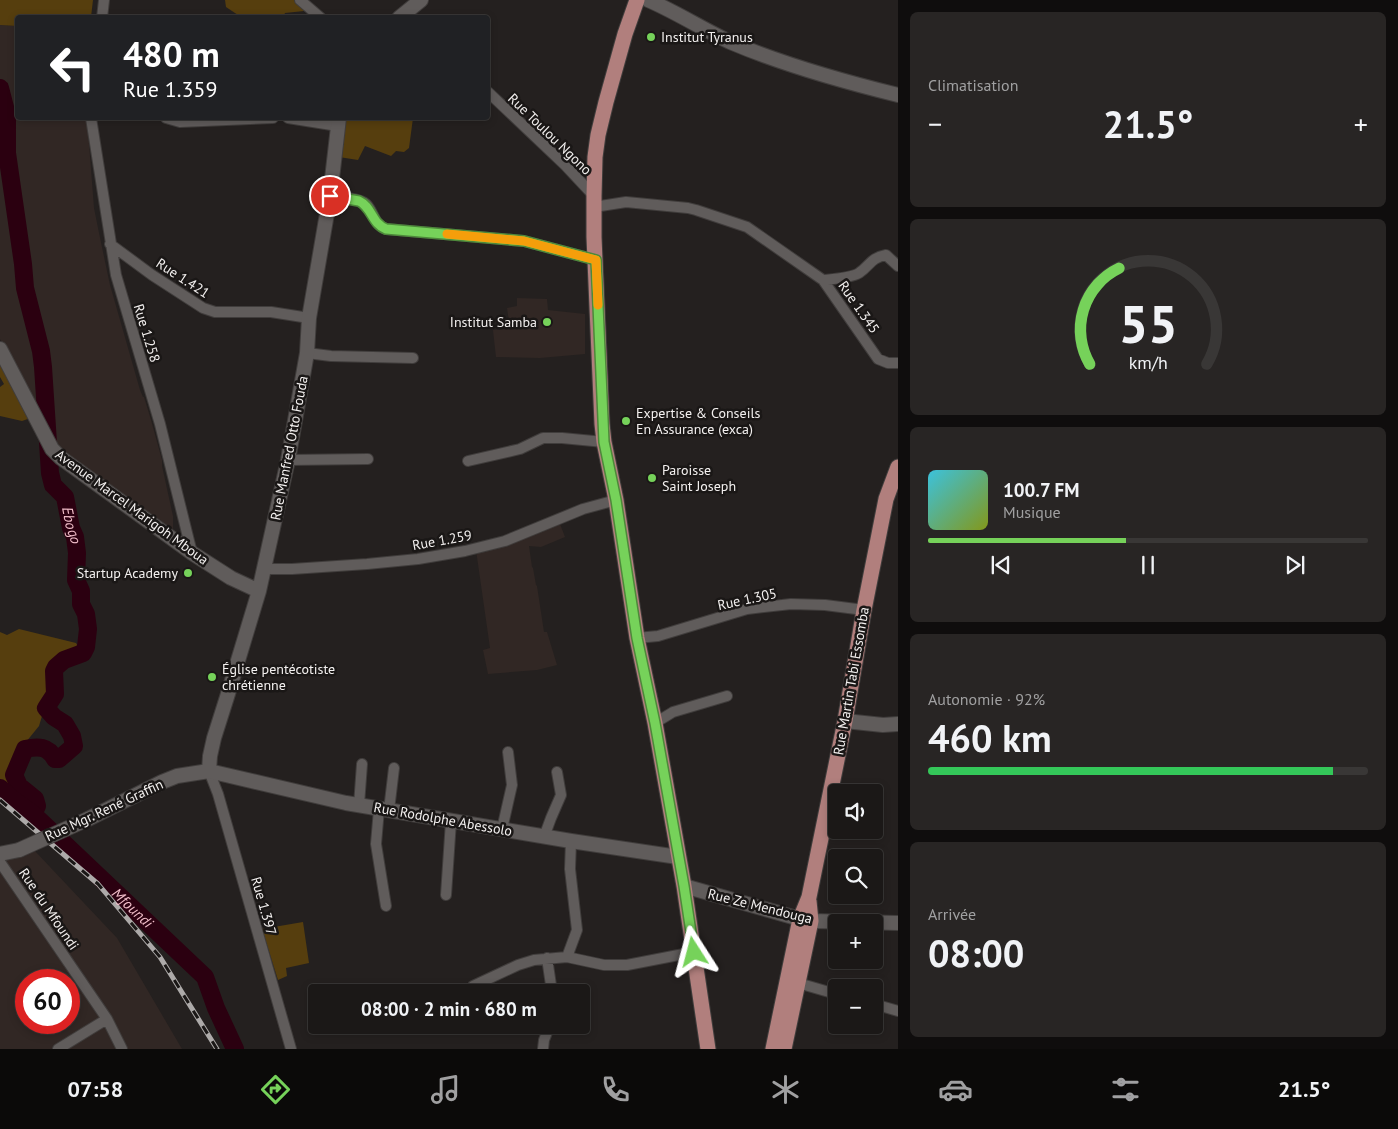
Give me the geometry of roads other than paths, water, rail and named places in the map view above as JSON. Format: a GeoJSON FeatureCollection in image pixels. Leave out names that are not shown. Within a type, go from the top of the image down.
{"type":"FeatureCollection","features":[{"type":"Feature","properties":{"kind":"main road"},"geometry":{"type":"LineString","coordinates":[[625,34],[628,0]]}},
{"type":"Feature","properties":{"kind":"main road"},"geometry":{"type":"LineString","coordinates":[[637,0],[625,34],[606,102],[595,157],[594,201],[604,442],[616,500],[637,638],[655,723],[684,886],[708,1049]]}},
{"type":"Feature","properties":{"kind":"main road","name":"Rue Martin Tabi Essomba"},"geometry":{"type":"LineString","coordinates":[[784,1049],[798,983],[809,897],[845,721],[864,610],[886,499],[898,467]]}},
{"type":"Feature","properties":{"kind":"main road","name":"Rue Martin Tabi Essomba"},"geometry":{"type":"LineString","coordinates":[[772,1049],[806,920]]}},
{"type":"Feature","properties":{"kind":"street"},"geometry":{"type":"LineString","coordinates":[[102,15],[104,0]]}},
{"type":"Feature","properties":{"kind":"street"},"geometry":{"type":"LineString","coordinates":[[300,0],[318,15]]}},
{"type":"Feature","properties":{"kind":"street"},"geometry":{"type":"LineString","coordinates":[[648,0],[666,5],[691,22],[730,41],[779,61],[840,81],[898,95]]}},
{"type":"Feature","properties":{"kind":"street"},"geometry":{"type":"LineString","coordinates":[[406,15],[418,1]]}},
{"type":"Feature","properties":{"kind":"street","name":"Rue Toulou Ngono"},"geometry":{"type":"LineString","coordinates":[[490,94],[565,165],[594,201]]}},
{"type":"Feature","properties":{"kind":"street","name":"Rue 1.258"},"geometry":{"type":"LineString","coordinates":[[91,120],[116,275],[160,424],[192,553]]}},
{"type":"Feature","properties":{"kind":"street"},"geometry":{"type":"LineString","coordinates":[[173,120],[180,122],[226,120]]}},
{"type":"Feature","properties":{"kind":"street"},"geometry":{"type":"LineString","coordinates":[[313,120],[338,122]]}},
{"type":"Feature","properties":{"kind":"street","name":"Rue Manfred Otto Fouda"},"geometry":{"type":"LineString","coordinates":[[210,771],[210,756],[214,738],[259,591],[288,460],[307,353],[309,318],[330,196],[338,122]]}},
{"type":"Feature","properties":{"kind":"street"},"geometry":{"type":"LineString","coordinates":[[330,196],[364,203],[381,228],[524,241],[596,260]]}},
{"type":"Feature","properties":{"kind":"street"},"geometry":{"type":"LineString","coordinates":[[594,201],[688,208],[747,227],[823,280],[858,274],[877,256],[886,255],[898,266]]}},
{"type":"Feature","properties":{"kind":"street","name":"Rue 1.421"},"geometry":{"type":"LineString","coordinates":[[110,244],[152,275],[203,308],[215,312],[271,312],[309,318]]}},
{"type":"Feature","properties":{"kind":"street","name":"Rue 1.345"},"geometry":{"type":"LineString","coordinates":[[823,280],[878,359],[888,363],[898,363]]}},
{"type":"Feature","properties":{"kind":"street","name":"Avenue Marcel Marigoh Mboua"},"geometry":{"type":"LineString","coordinates":[[0,348],[52,449],[57,454],[70,466],[192,553],[231,578],[259,591]]}},
{"type":"Feature","properties":{"kind":"street"},"geometry":{"type":"LineString","coordinates":[[307,353],[331,356],[413,358]]}},
{"type":"Feature","properties":{"kind":"street"},"geometry":{"type":"LineString","coordinates":[[468,461],[520,448],[543,438],[604,442]]}},
{"type":"Feature","properties":{"kind":"street"},"geometry":{"type":"LineString","coordinates":[[288,460],[368,459]]}},
{"type":"Feature","properties":{"kind":"street","name":"Rue 1.259"},"geometry":{"type":"LineString","coordinates":[[265,568],[292,569],[367,564],[465,552],[505,541],[583,509],[616,500]]}},
{"type":"Feature","properties":{"kind":"street","name":"Rue 1.305"},"geometry":{"type":"LineString","coordinates":[[637,638],[658,636],[748,609],[791,604],[824,605],[864,610]]}},
{"type":"Feature","properties":{"kind":"street"},"geometry":{"type":"LineString","coordinates":[[655,723],[673,712],[727,696]]}},
{"type":"Feature","properties":{"kind":"street"},"geometry":{"type":"LineString","coordinates":[[845,721],[883,725],[898,724]]}},
{"type":"Feature","properties":{"kind":"street"},"geometry":{"type":"LineString","coordinates":[[502,829],[512,785],[508,752]]}},
{"type":"Feature","properties":{"kind":"street"},"geometry":{"type":"LineString","coordinates":[[359,805],[362,764]]}},
{"type":"Feature","properties":{"kind":"street"},"geometry":{"type":"LineString","coordinates":[[386,906],[376,844],[394,768]]}},
{"type":"Feature","properties":{"kind":"street","name":"Rue Rodolphe Abessolo"},"geometry":{"type":"LineString","coordinates":[[210,771],[359,805],[678,857]]}},
{"type":"Feature","properties":{"kind":"street","name":"Rue Mgr. René Graffin"},"geometry":{"type":"LineString","coordinates":[[0,854],[20,850],[170,779],[210,771]]}},
{"type":"Feature","properties":{"kind":"street","name":"Rue 1.397"},"geometry":{"type":"LineString","coordinates":[[210,771],[291,1049]]}},
{"type":"Feature","properties":{"kind":"street"},"geometry":{"type":"LineString","coordinates":[[544,836],[561,795],[557,772]]}},
{"type":"Feature","properties":{"kind":"street"},"geometry":{"type":"LineString","coordinates":[[446,895],[451,821]]}},
{"type":"Feature","properties":{"kind":"street"},"geometry":{"type":"LineString","coordinates":[[567,957],[577,930],[570,869],[571,841]]}},
{"type":"Feature","properties":{"kind":"street","name":"Rue du Mfoundi"},"geometry":{"type":"LineString","coordinates":[[0,862],[107,1019],[122,1049]]}},
{"type":"Feature","properties":{"kind":"street","name":"Rue Ze Mendouga"},"geometry":{"type":"LineString","coordinates":[[684,886],[806,920],[898,923]]}},
{"type":"Feature","properties":{"kind":"street"},"geometry":{"type":"LineString","coordinates":[[477,984],[518,965],[547,958],[567,957],[604,965],[627,965],[694,952]]}},
{"type":"Feature","properties":{"kind":"street"},"geometry":{"type":"LineString","coordinates":[[547,958],[551,984]]}},
{"type":"Feature","properties":{"kind":"street"},"geometry":{"type":"LineString","coordinates":[[798,983],[828,992]]}},
{"type":"Feature","properties":{"kind":"street"},"geometry":{"type":"LineString","coordinates":[[883,1007],[898,1011]]}},
{"type":"Feature","properties":{"kind":"street"},"geometry":{"type":"LineString","coordinates":[[58,1049],[107,1019]]}},
{"type":"Feature","properties":{"kind":"street"},"geometry":{"type":"LineString","coordinates":[[543,1049],[546,1034]]}},
{"type":"Feature","properties":{"kind":"waterway","name":"Ebogo"},"geometry":{"type":"LineString","coordinates":[[0,88],[7,115],[7,153],[25,288],[41,351],[50,473],[53,485],[65,497],[71,528],[75,537],[77,553],[76,580],[81,591],[81,604],[86,614],[88,629],[86,647],[83,653],[64,660],[56,667],[54,671],[55,694],[46,708],[54,717],[65,724],[72,736],[74,746],[59,759],[55,759],[46,749],[34,747],[25,749],[14,775],[19,786],[35,799],[37,806],[33,814]]}},
{"type":"Feature","properties":{"kind":"waterway","name":"Mfoundi"},"geometry":{"type":"LineString","coordinates":[[0,788],[33,814],[205,977],[216,1008],[235,1049]]}},
{"type":"Feature","properties":{"kind":"railway"},"geometry":{"type":"LineString","coordinates":[[0,800],[98,884],[160,957],[217,1049]]}},
{"type":"Feature","properties":{"kind":"place","name":"Institut Tyranus"},"geometry":{"type":"Point","coordinates":[651,37]}},
{"type":"Feature","properties":{"kind":"place","name":"Institut Samba"},"geometry":{"type":"Point","coordinates":[547,322]}},
{"type":"Feature","properties":{"kind":"place","name":"Expertise & Conseils En Assurance (exca)"},"geometry":{"type":"Point","coordinates":[626,421]}},
{"type":"Feature","properties":{"kind":"place","name":"Paroisse Saint Joseph"},"geometry":{"type":"Point","coordinates":[652,478]}},
{"type":"Feature","properties":{"kind":"place","name":"Startup Academy"},"geometry":{"type":"Point","coordinates":[188,573]}},
{"type":"Feature","properties":{"kind":"place","name":"Église pentécotiste chrétienne"},"geometry":{"type":"Point","coordinates":[212,677]}}]}
